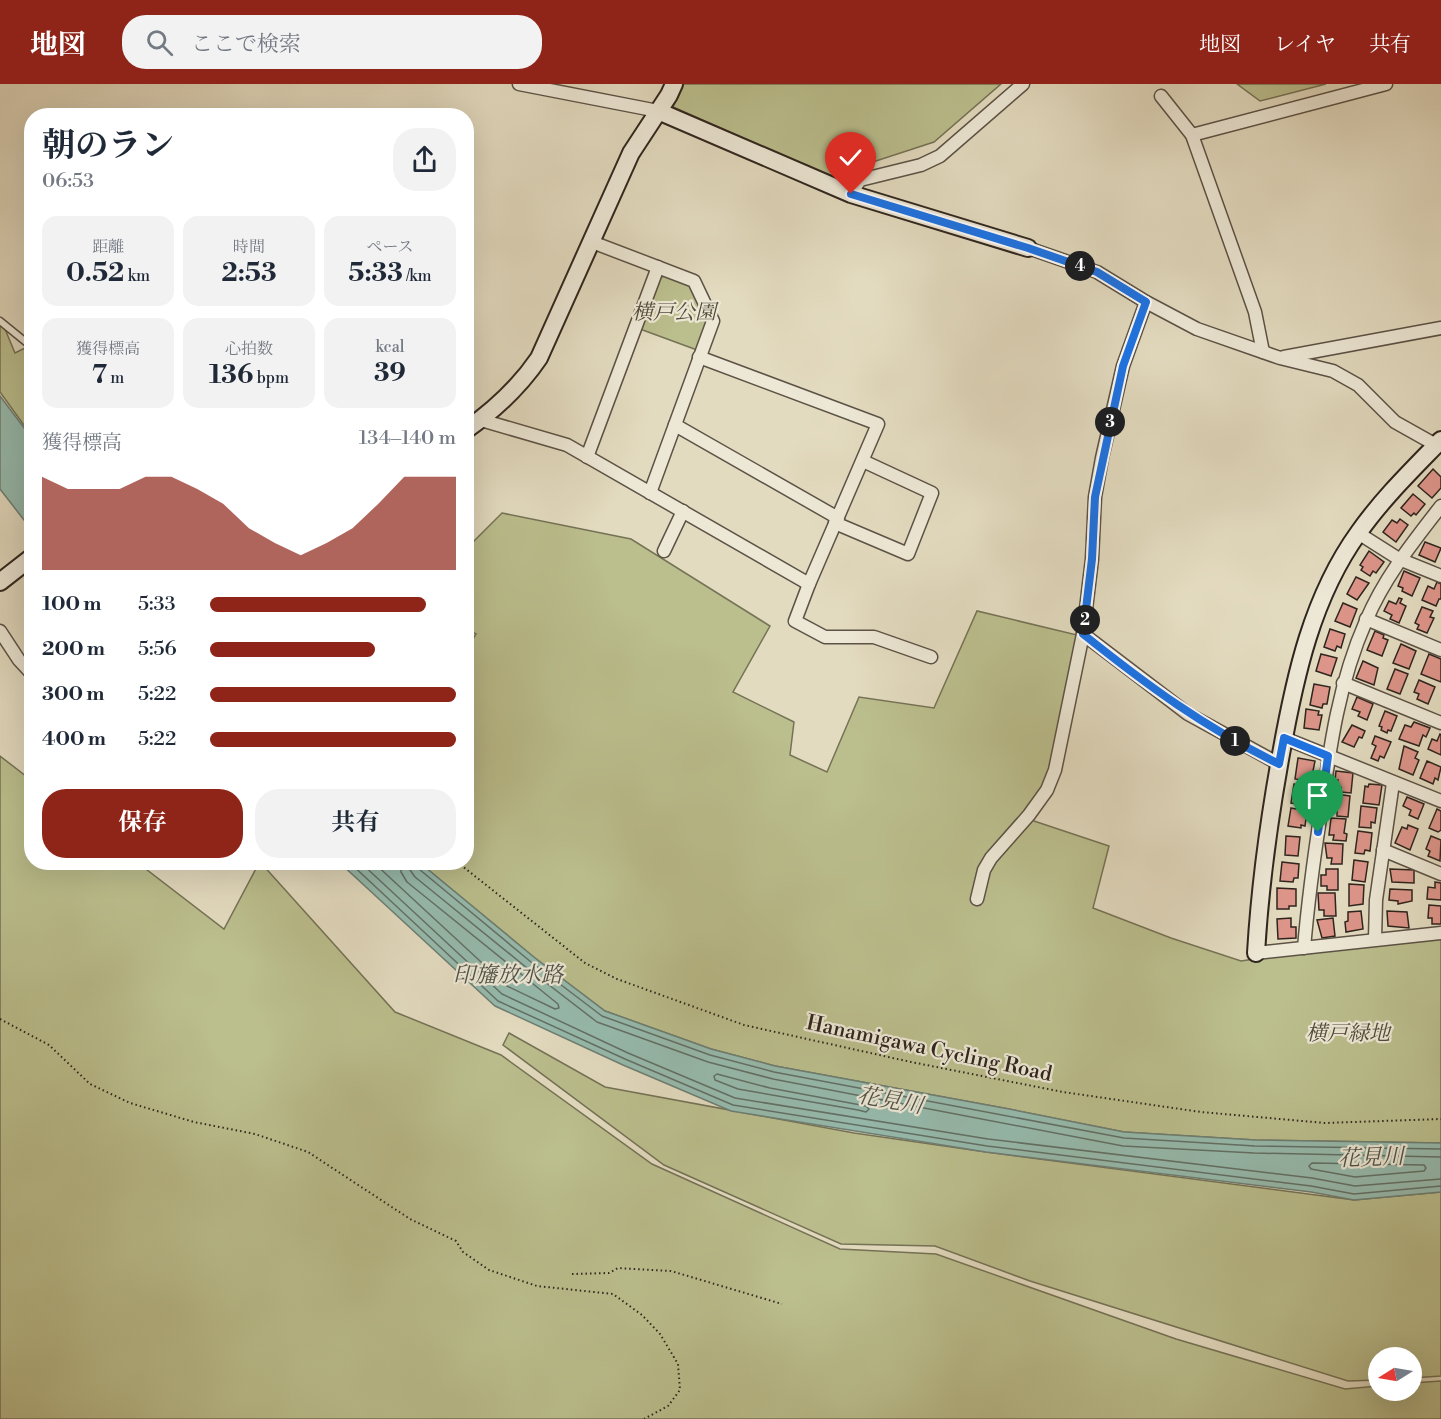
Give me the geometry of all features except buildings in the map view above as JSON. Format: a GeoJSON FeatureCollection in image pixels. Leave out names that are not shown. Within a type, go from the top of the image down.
{"type":"FeatureCollection","features":[{"type":"Feature","properties":{"kind":"street"},"geometry":{"type":"LineString","coordinates":[[519,84],[658,111],[851,194],[1028,248],[1097,272],[1197,329],[1280,358],[1333,371],[1358,385],[1395,422],[1439,444],[1395,487],[1358,533],[1329,584],[1308,633],[1293,689],[1279,764],[1260,893],[1256,952],[1441,933]]}},
{"type":"Feature","properties":{"kind":"street"},"geometry":{"type":"LineString","coordinates":[[474,425],[482,420],[529,373],[539,358],[631,153],[674,84]]}},
{"type":"Feature","properties":{"kind":"street"},"geometry":{"type":"LineString","coordinates":[[851,194],[860,180],[921,165],[940,156],[1023,84]]}},
{"type":"Feature","properties":{"kind":"street"},"geometry":{"type":"LineString","coordinates":[[1192,135],[1386,84]]}},
{"type":"Feature","properties":{"kind":"street"},"geometry":{"type":"LineString","coordinates":[[1161,96],[1192,135],[1255,312],[1263,352]]}},
{"type":"Feature","properties":{"kind":"street"},"geometry":{"type":"LineString","coordinates":[[591,242],[694,281],[713,321],[650,493]]}},
{"type":"Feature","properties":{"kind":"street"},"geometry":{"type":"LineString","coordinates":[[587,457],[658,267]]}},
{"type":"Feature","properties":{"kind":"street"},"geometry":{"type":"LineString","coordinates":[[976,899],[984,870],[991,858],[1029,815],[1047,790],[1055,770],[1083,634],[1092,559],[1095,497],[1123,366],[1146,302]]}},
{"type":"Feature","properties":{"kind":"street"},"geometry":{"type":"LineString","coordinates":[[1280,358],[1441,328]]}},
{"type":"Feature","properties":{"kind":"street"},"geometry":{"type":"LineString","coordinates":[[699,357],[878,424],[795,621],[825,637],[874,637],[931,657]]}},
{"type":"Feature","properties":{"kind":"street"},"geometry":{"type":"LineString","coordinates":[[482,420],[567,445],[809,584]]}},
{"type":"Feature","properties":{"kind":"street"},"geometry":{"type":"LineString","coordinates":[[675,425],[836,520],[908,554],[932,493],[863,461]]}},
{"type":"Feature","properties":{"kind":"street"},"geometry":{"type":"LineString","coordinates":[[1304,948],[1307,909],[1328,756],[1342,682],[1366,619],[1399,559],[1441,506]]}},
{"type":"Feature","properties":{"kind":"street"},"geometry":{"type":"LineString","coordinates":[[664,551],[683,511]]}},
{"type":"Feature","properties":{"kind":"street"},"geometry":{"type":"LineString","coordinates":[[1358,533],[1399,559],[1441,576]]}},
{"type":"Feature","properties":{"kind":"street"},"geometry":{"type":"LineString","coordinates":[[0,582],[24,563]]}},
{"type":"Feature","properties":{"kind":"street"},"geometry":{"type":"LineString","coordinates":[[1366,619],[1441,650]]}},
{"type":"Feature","properties":{"kind":"street"},"geometry":{"type":"LineString","coordinates":[[0,631],[24,665]]}},
{"type":"Feature","properties":{"kind":"street"},"geometry":{"type":"LineString","coordinates":[[1083,634],[1188,714],[1279,764]]}},
{"type":"Feature","properties":{"kind":"street"},"geometry":{"type":"LineString","coordinates":[[1342,682],[1441,723]]}},
{"type":"Feature","properties":{"kind":"street"},"geometry":{"type":"LineString","coordinates":[[1284,738],[1441,801]]}},
{"type":"Feature","properties":{"kind":"street"},"geometry":{"type":"LineString","coordinates":[[1375,939],[1376,900],[1393,783]]}},
{"type":"Feature","properties":{"kind":"street"},"geometry":{"type":"LineString","coordinates":[[1383,850],[1441,874]]}},
{"type":"Feature","properties":{"kind":"lane"},"geometry":{"type":"LineString","coordinates":[[0,321],[24,340]]}},
{"type":"Feature","properties":{"kind":"path","name":"Hanamigawa Cycling Road"},"geometry":{"type":"LineString","coordinates":[[467,870],[585,963],[617,979],[744,1025],[911,1062],[1063,1092],[1201,1112],[1325,1123],[1441,1119]]}},
{"type":"Feature","properties":{"kind":"path"},"geometry":{"type":"LineString","coordinates":[[0,1018],[49,1046],[90,1084],[130,1103],[194,1122],[255,1134],[308,1152],[410,1219],[456,1241],[463,1252],[489,1270],[537,1286],[613,1294],[642,1315],[660,1334],[678,1364],[680,1390],[668,1406],[644,1419]]}},
{"type":"Feature","properties":{"kind":"path"},"geometry":{"type":"LineString","coordinates":[[572,1274],[609,1273],[618,1268],[671,1271],[782,1304]]}},
{"type":"Feature","properties":{"kind":"green space"},"geometry":{"type":"Polygon","coordinates":[[[684,84],[1001,84],[934,142],[830,176],[673,107],[684,84]]]}},
{"type":"Feature","properties":{"kind":"green space"},"geometry":{"type":"Polygon","coordinates":[[[1237,84],[1326,84],[1260,101],[1237,84]]]}},
{"type":"Feature","properties":{"kind":"green space","name":"横戸公園"},"geometry":{"type":"Polygon","coordinates":[[[667,275],[688,282],[707,322],[697,350],[640,329],[659,278],[667,275]]]}},
{"type":"Feature","properties":{"kind":"green space"},"geometry":{"type":"Polygon","coordinates":[[[0,317],[15,353],[24,348],[24,425],[0,392],[0,317]]]}},
{"type":"Feature","properties":{"kind":"green space","name":"横戸緑地"},"geometry":{"type":"Polygon","coordinates":[[[502,513],[631,539],[770,626],[733,692],[794,722],[790,755],[827,772],[859,697],[934,708],[977,611],[1077,635],[1063,744],[1031,820],[1109,846],[1093,908],[1171,938],[1241,961],[1328,948],[1441,938],[1441,1143],[1255,1140],[1124,1132],[775,1066],[711,1049],[605,1011],[535,958],[428,870],[474,870],[474,637],[476,634],[474,633],[474,541],[502,513]]]}},
{"type":"Feature","properties":{"kind":"green space"},"geometry":{"type":"Polygon","coordinates":[[[0,756],[24,775],[24,870],[147,870],[224,929],[255,870],[267,870],[395,1012],[501,1055],[652,1164],[840,1249],[936,1254],[1176,1339],[1345,1389],[1368,1387],[1368,1401],[1422,1401],[1422,1382],[1441,1381],[1441,1419],[0,1419],[0,756]]]}},
{"type":"Feature","properties":{"kind":"green space"},"geometry":{"type":"Polygon","coordinates":[[[509,1033],[605,1087],[854,1133],[1354,1200],[1441,1192],[1441,1376],[1422,1377],[1422,1347],[1368,1347],[1368,1380],[1348,1381],[1030,1281],[935,1246],[841,1244],[664,1165],[503,1045],[509,1033]]]}},
{"type":"Feature","properties":{"kind":"water"},"geometry":{"type":"Polygon","coordinates":[[[0,396],[24,428],[24,520],[0,489],[0,396]]]}},
{"type":"Feature","properties":{"kind":"water","name":"印旛放水路"},"geometry":{"type":"Polygon","coordinates":[[[348,870],[428,870],[535,958],[605,1011],[711,1049],[775,1066],[1124,1132],[1255,1140],[1441,1143],[1441,1192],[1354,1200],[1311,1192],[986,1152],[731,1111],[623,1065],[495,1006],[348,870]]]}},
{"type":"Feature","properties":{"kind":"route"},"geometry":{"type":"LineString","coordinates":[[851,194],[1028,248],[1097,272],[1146,302],[1123,366],[1102,458],[1095,497],[1092,559],[1083,634],[1145,684],[1188,714],[1279,764],[1284,738],[1328,756],[1318,832]]}},
{"type":"Feature","properties":{"kind":"water label","name":"花見川"},"geometry":{"type":"Point","coordinates":[890,1101]}},
{"type":"Feature","properties":{"kind":"water label","name":"花見川"},"geometry":{"type":"Point","coordinates":[1371,1158]}}]}
